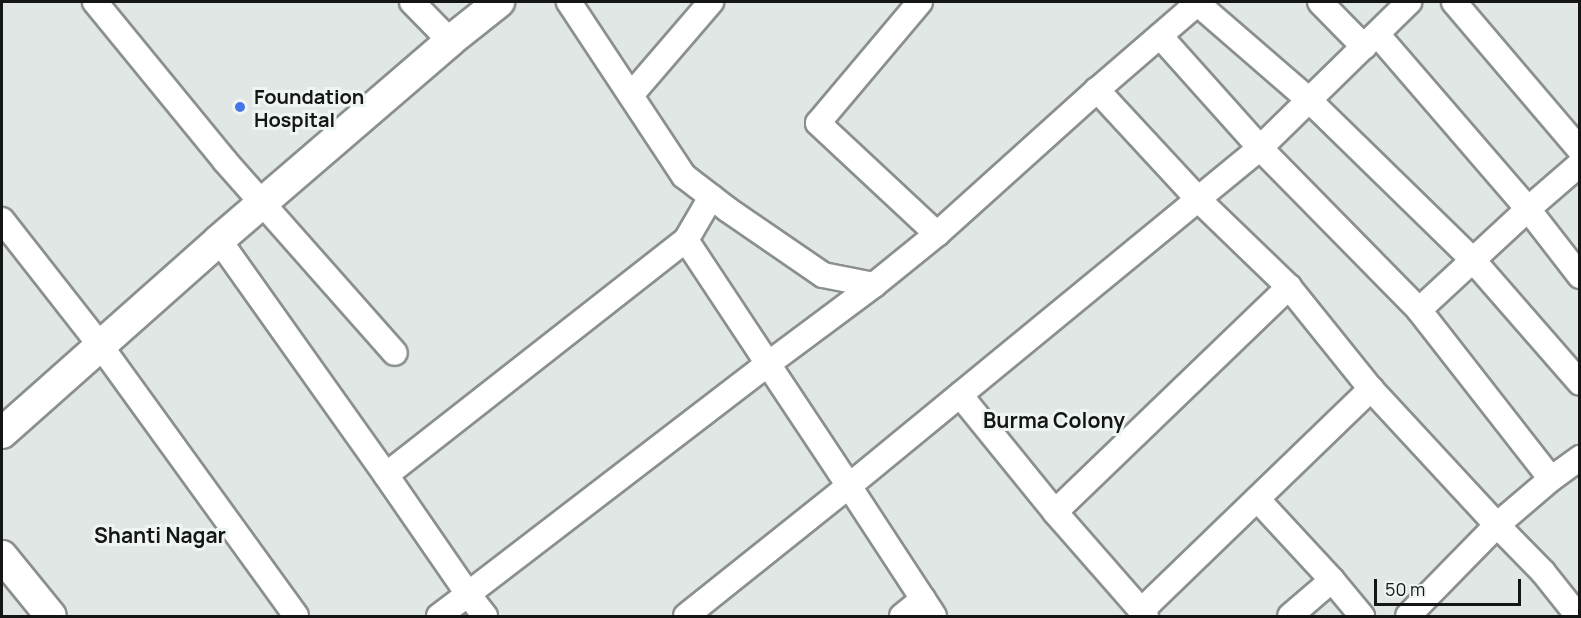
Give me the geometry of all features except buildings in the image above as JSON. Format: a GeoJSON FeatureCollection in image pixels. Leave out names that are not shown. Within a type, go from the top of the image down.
{"type":"FeatureCollection","features":[{"type":"Feature","properties":{"kind":"street"},"geometry":{"type":"LineString","coordinates":[[95,2],[262,204],[395,353]]}},
{"type":"Feature","properties":{"kind":"street"},"geometry":{"type":"LineString","coordinates":[[412,2],[450,40]]}},
{"type":"Feature","properties":{"kind":"street"},"geometry":{"type":"LineString","coordinates":[[2,433],[219,240],[450,40],[499,2]]}},
{"type":"Feature","properties":{"kind":"street"},"geometry":{"type":"LineString","coordinates":[[569,2],[684,176],[823,275],[874,285]]}},
{"type":"Feature","properties":{"kind":"street"},"geometry":{"type":"LineString","coordinates":[[631,95],[711,2]]}},
{"type":"Feature","properties":{"kind":"street"},"geometry":{"type":"LineString","coordinates":[[920,2],[818,123],[937,234]]}},
{"type":"Feature","properties":{"kind":"street"},"geometry":{"type":"LineString","coordinates":[[439,616],[874,285],[937,234],[1198,2],[1309,100],[1472,259],[1580,383]]}},
{"type":"Feature","properties":{"kind":"street"},"geometry":{"type":"LineString","coordinates":[[1320,2],[1370,40],[1528,209],[1580,276]]}},
{"type":"Feature","properties":{"kind":"street"},"geometry":{"type":"LineString","coordinates":[[686,616],[849,486],[1260,148],[1409,2]]}},
{"type":"Feature","properties":{"kind":"street"},"geometry":{"type":"LineString","coordinates":[[1454,2],[1580,150]]}},
{"type":"Feature","properties":{"kind":"street"},"geometry":{"type":"LineString","coordinates":[[1160,36],[1260,148],[1419,310],[1551,479]]}},
{"type":"Feature","properties":{"kind":"street"},"geometry":{"type":"LineString","coordinates":[[1098,90],[1198,199],[1289,287],[1371,389],[1543,572],[1578,616]]}},
{"type":"Feature","properties":{"kind":"street"},"geometry":{"type":"LineString","coordinates":[[1419,310],[1472,259],[1580,164]]}},
{"type":"Feature","properties":{"kind":"street"},"geometry":{"type":"LineString","coordinates":[[386,475],[686,240],[711,197]]}},
{"type":"Feature","properties":{"kind":"street"},"geometry":{"type":"LineString","coordinates":[[2,220],[100,345],[296,616]]}},
{"type":"Feature","properties":{"kind":"street"},"geometry":{"type":"LineString","coordinates":[[219,240],[485,616]]}},
{"type":"Feature","properties":{"kind":"street"},"geometry":{"type":"LineString","coordinates":[[686,240],[929,608],[902,616]]}},
{"type":"Feature","properties":{"kind":"street"},"geometry":{"type":"LineString","coordinates":[[1054,512],[1289,287]]}},
{"type":"Feature","properties":{"kind":"street"},"geometry":{"type":"LineString","coordinates":[[960,395],[1054,512],[1143,614],[1371,389]]}},
{"type":"Feature","properties":{"kind":"street"},"geometry":{"type":"LineString","coordinates":[[1408,616],[1497,525],[1551,479],[1580,458]]}},
{"type":"Feature","properties":{"kind":"street"},"geometry":{"type":"LineString","coordinates":[[1258,500],[1362,616]]}},
{"type":"Feature","properties":{"kind":"street"},"geometry":{"type":"LineString","coordinates":[[2,556],[51,616]]}},
{"type":"Feature","properties":{"kind":"street"},"geometry":{"type":"LineString","coordinates":[[1290,616],[1332,580]]}},
{"type":"Feature","properties":{"kind":"street"},"geometry":{"type":"LineString","coordinates":[[2,588],[25,616]]}},
{"type":"Feature","properties":{"kind":"place","name":"Foundation Hospital"},"geometry":{"type":"Point","coordinates":[240,107]}},
{"type":"Feature","properties":{"kind":"district","name":"Burma Colony"},"geometry":{"type":"Point","coordinates":[1054,420]}},
{"type":"Feature","properties":{"kind":"district","name":"Shanti Nagar"},"geometry":{"type":"Point","coordinates":[160,535]}}]}
